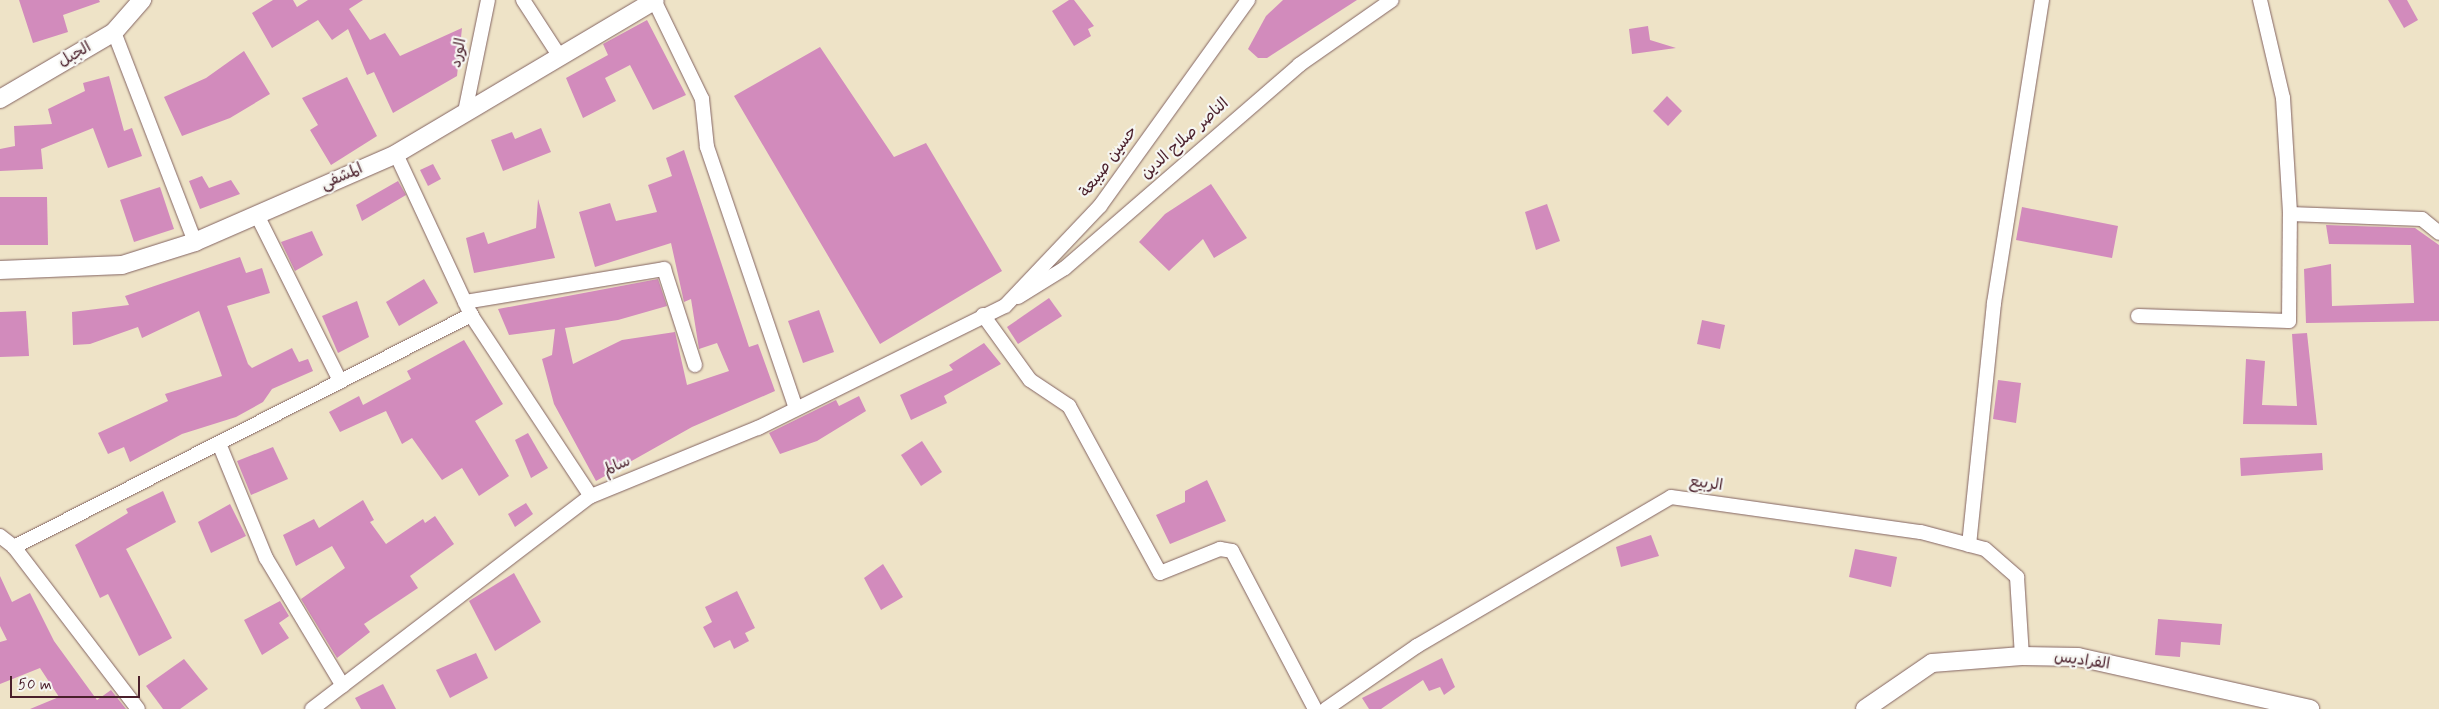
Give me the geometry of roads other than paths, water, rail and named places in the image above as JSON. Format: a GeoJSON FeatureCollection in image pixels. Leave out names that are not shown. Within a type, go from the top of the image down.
{"type":"FeatureCollection","features":[{"type":"Feature","properties":{"kind":"street","name":"الجبل"},"geometry":{"type":"LineString","coordinates":[[0,99],[114,32],[142,0]]}},
{"type":"Feature","properties":{"kind":"street","name":"الورد"},"geometry":{"type":"LineString","coordinates":[[465,112],[488,0]]}},
{"type":"Feature","properties":{"kind":"street"},"geometry":{"type":"LineString","coordinates":[[523,0],[560,57]]}},
{"type":"Feature","properties":{"kind":"street"},"geometry":{"type":"LineString","coordinates":[[655,0],[702,99],[707,147],[796,408]]}},
{"type":"Feature","properties":{"kind":"street","name":"المشفى"},"geometry":{"type":"LineString","coordinates":[[0,270],[122,265],[195,242],[396,154],[655,0]]}},
{"type":"Feature","properties":{"kind":"street","name":"حسين صيبعة"},"geometry":{"type":"LineString","coordinates":[[979,317],[1005,306],[1100,206],[1248,0]]}},
{"type":"Feature","properties":{"kind":"street","name":"الناصر صلاح الدين"},"geometry":{"type":"LineString","coordinates":[[1005,306],[1065,268],[1248,106],[1392,0]]}},
{"type":"Feature","properties":{"kind":"street"},"geometry":{"type":"LineString","coordinates":[[1969,545],[1994,303],[2042,0]]}},
{"type":"Feature","properties":{"kind":"street"},"geometry":{"type":"LineString","coordinates":[[2138,316],[2289,321],[2290,214],[2283,98],[2260,0]]}},
{"type":"Feature","properties":{"kind":"street"},"geometry":{"type":"LineString","coordinates":[[114,32],[195,242]]}},
{"type":"Feature","properties":{"kind":"street"},"geometry":{"type":"LineString","coordinates":[[396,154],[471,315],[591,496]]}},
{"type":"Feature","properties":{"kind":"street"},"geometry":{"type":"LineString","coordinates":[[2290,214],[2422,219],[2439,232]]}},
{"type":"Feature","properties":{"kind":"street"},"geometry":{"type":"LineString","coordinates":[[257,215],[340,381]]}},
{"type":"Feature","properties":{"kind":"street"},"geometry":{"type":"LineString","coordinates":[[465,302],[664,269],[695,365]]}},
{"type":"Feature","properties":{"kind":"street"},"geometry":{"type":"LineString","coordinates":[[14,547],[220,446],[340,381],[471,315]]}},
{"type":"Feature","properties":{"kind":"street"},"geometry":{"type":"LineString","coordinates":[[979,317],[1030,380],[1069,406],[1160,573],[1220,549],[1232,551],[1315,709]]}},
{"type":"Feature","properties":{"kind":"street","name":"سالم"},"geometry":{"type":"LineString","coordinates":[[312,709],[591,496],[796,408],[979,317]]}},
{"type":"Feature","properties":{"kind":"street"},"geometry":{"type":"LineString","coordinates":[[220,446],[266,558],[343,686]]}},
{"type":"Feature","properties":{"kind":"street","name":"الربيع"},"geometry":{"type":"LineString","coordinates":[[1326,709],[1417,646],[1671,497],[1921,532],[1985,549],[2017,577],[2022,656]]}},
{"type":"Feature","properties":{"kind":"street"},"geometry":{"type":"LineString","coordinates":[[0,536],[14,547],[138,709]]}},
{"type":"Feature","properties":{"kind":"street","name":"الفراديس"},"geometry":{"type":"LineString","coordinates":[[1865,709],[1932,663],[2022,656],[2078,657],[2310,709]]}}]}
